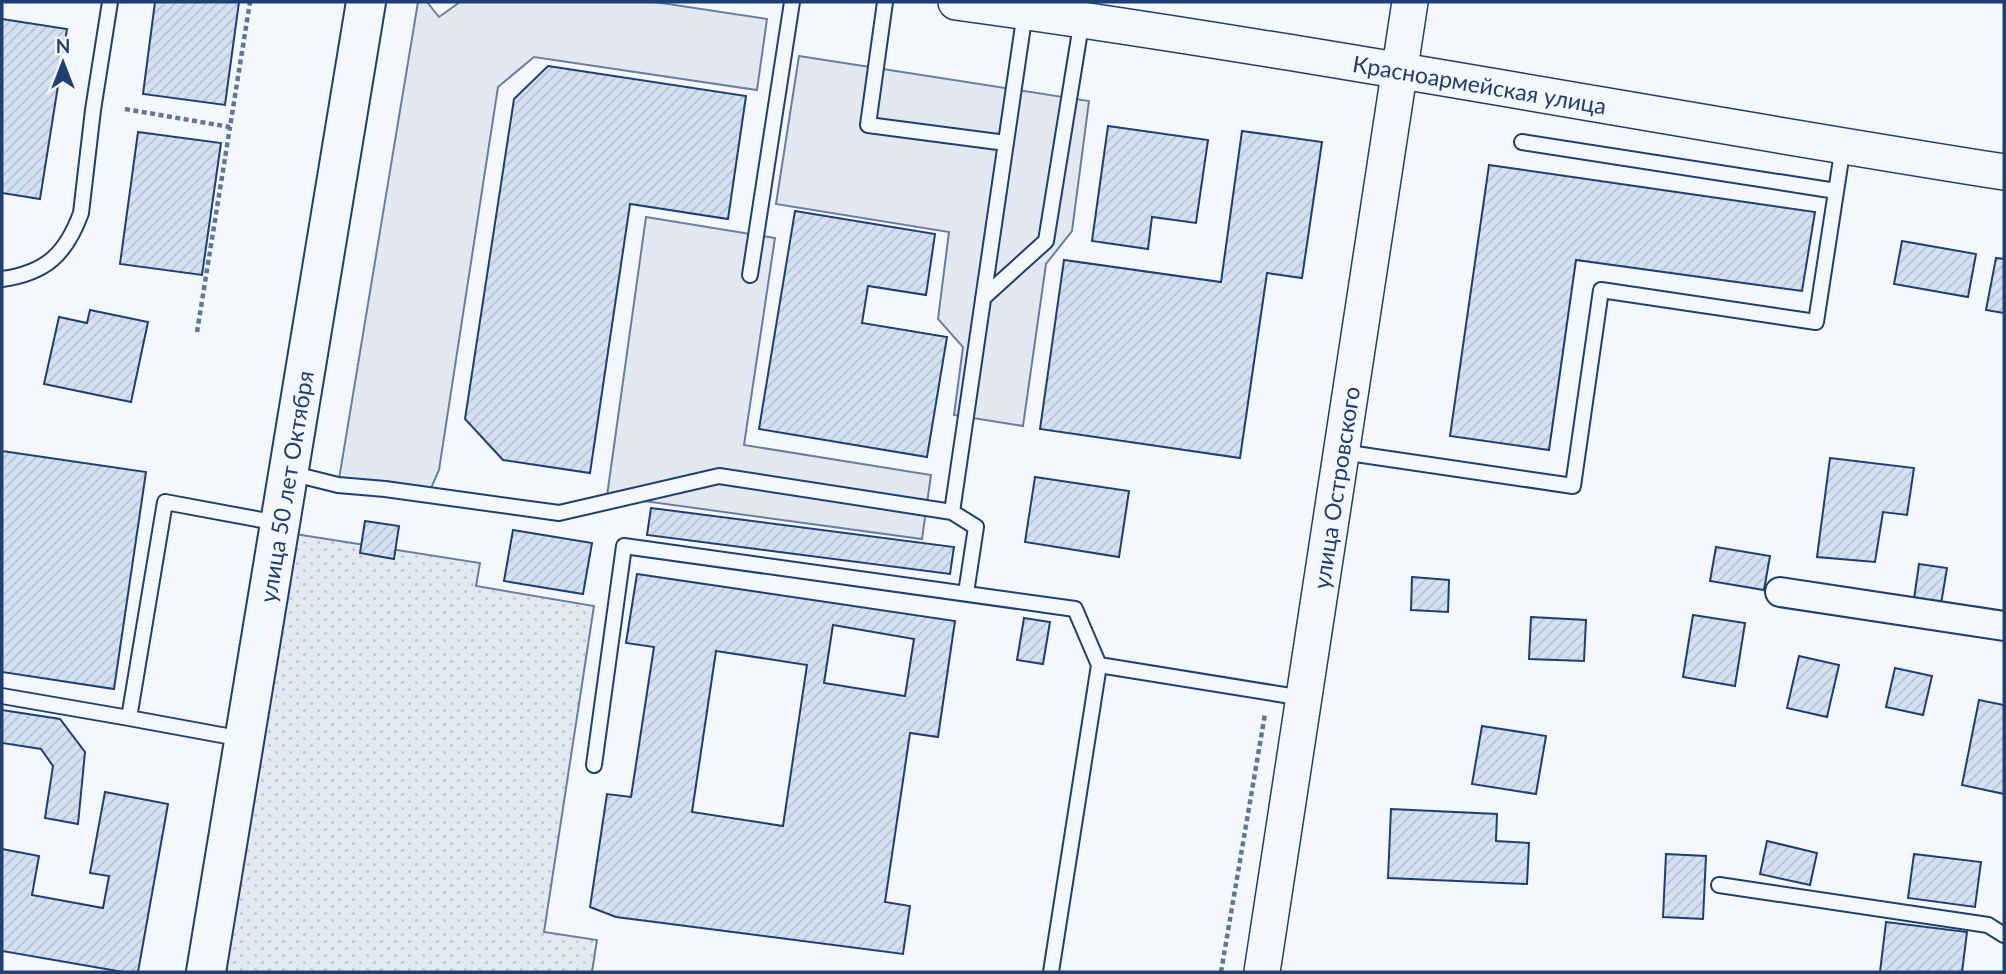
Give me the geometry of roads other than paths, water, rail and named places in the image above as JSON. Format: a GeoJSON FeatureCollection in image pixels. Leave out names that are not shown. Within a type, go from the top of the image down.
{"type":"FeatureCollection","features":[{"type":"Feature","properties":{"kind":"main road","name":"улица 50 лет Октября"},"geometry":{"type":"LineString","coordinates":[[206,972],[366,2]]}},
{"type":"Feature","properties":{"kind":"street","name":"Красноармейская улица"},"geometry":{"type":"LineString","coordinates":[[956,2],[1082,19],[1400,70],[2004,172]]}},
{"type":"Feature","properties":{"kind":"street","name":"улица Островского"},"geometry":{"type":"LineString","coordinates":[[1262,972],[1410,2]]}},
{"type":"Feature","properties":{"kind":"street"},"geometry":{"type":"LineString","coordinates":[[1780,592],[2004,626]]}},
{"type":"Feature","properties":{"kind":"lane"},"geometry":{"type":"LineString","coordinates":[[2,279],[29,273],[51,263],[69,241],[76,226],[81,213],[93,110],[110,2]]}},
{"type":"Feature","properties":{"kind":"lane"},"geometry":{"type":"LineString","coordinates":[[750,275],[792,2]]}},
{"type":"Feature","properties":{"kind":"lane"},"geometry":{"type":"LineString","coordinates":[[885,2],[868,125],[1006,143]]}},
{"type":"Feature","properties":{"kind":"lane"},"geometry":{"type":"LineString","coordinates":[[952,512],[1025,11]]}},
{"type":"Feature","properties":{"kind":"lane"},"geometry":{"type":"LineString","coordinates":[[983,298],[1046,241],[1082,19]]}},
{"type":"Feature","properties":{"kind":"lane"},"geometry":{"type":"LineString","coordinates":[[1522,142],[1836,191]]}},
{"type":"Feature","properties":{"kind":"lane"},"geometry":{"type":"LineString","coordinates":[[1342,452],[1573,486],[1601,290],[1816,322],[1843,146]]}},
{"type":"Feature","properties":{"kind":"lane"},"geometry":{"type":"LineString","coordinates":[[289,472],[338,485],[559,513],[719,477],[952,512],[976,527],[966,593]]}},
{"type":"Feature","properties":{"kind":"lane"},"geometry":{"type":"LineString","coordinates":[[129,718],[165,502],[281,524]]}},
{"type":"Feature","properties":{"kind":"lane"},"geometry":{"type":"LineString","coordinates":[[594,765],[624,546],[1075,609],[1099,665],[1051,972]]}},
{"type":"Feature","properties":{"kind":"lane"},"geometry":{"type":"LineString","coordinates":[[1099,665],[1304,698]]}},
{"type":"Feature","properties":{"kind":"lane"},"geometry":{"type":"LineString","coordinates":[[2,696],[245,739]]}},
{"type":"Feature","properties":{"kind":"lane"},"geometry":{"type":"LineString","coordinates":[[1719,885],[1988,925],[2004,935]]}}]}
